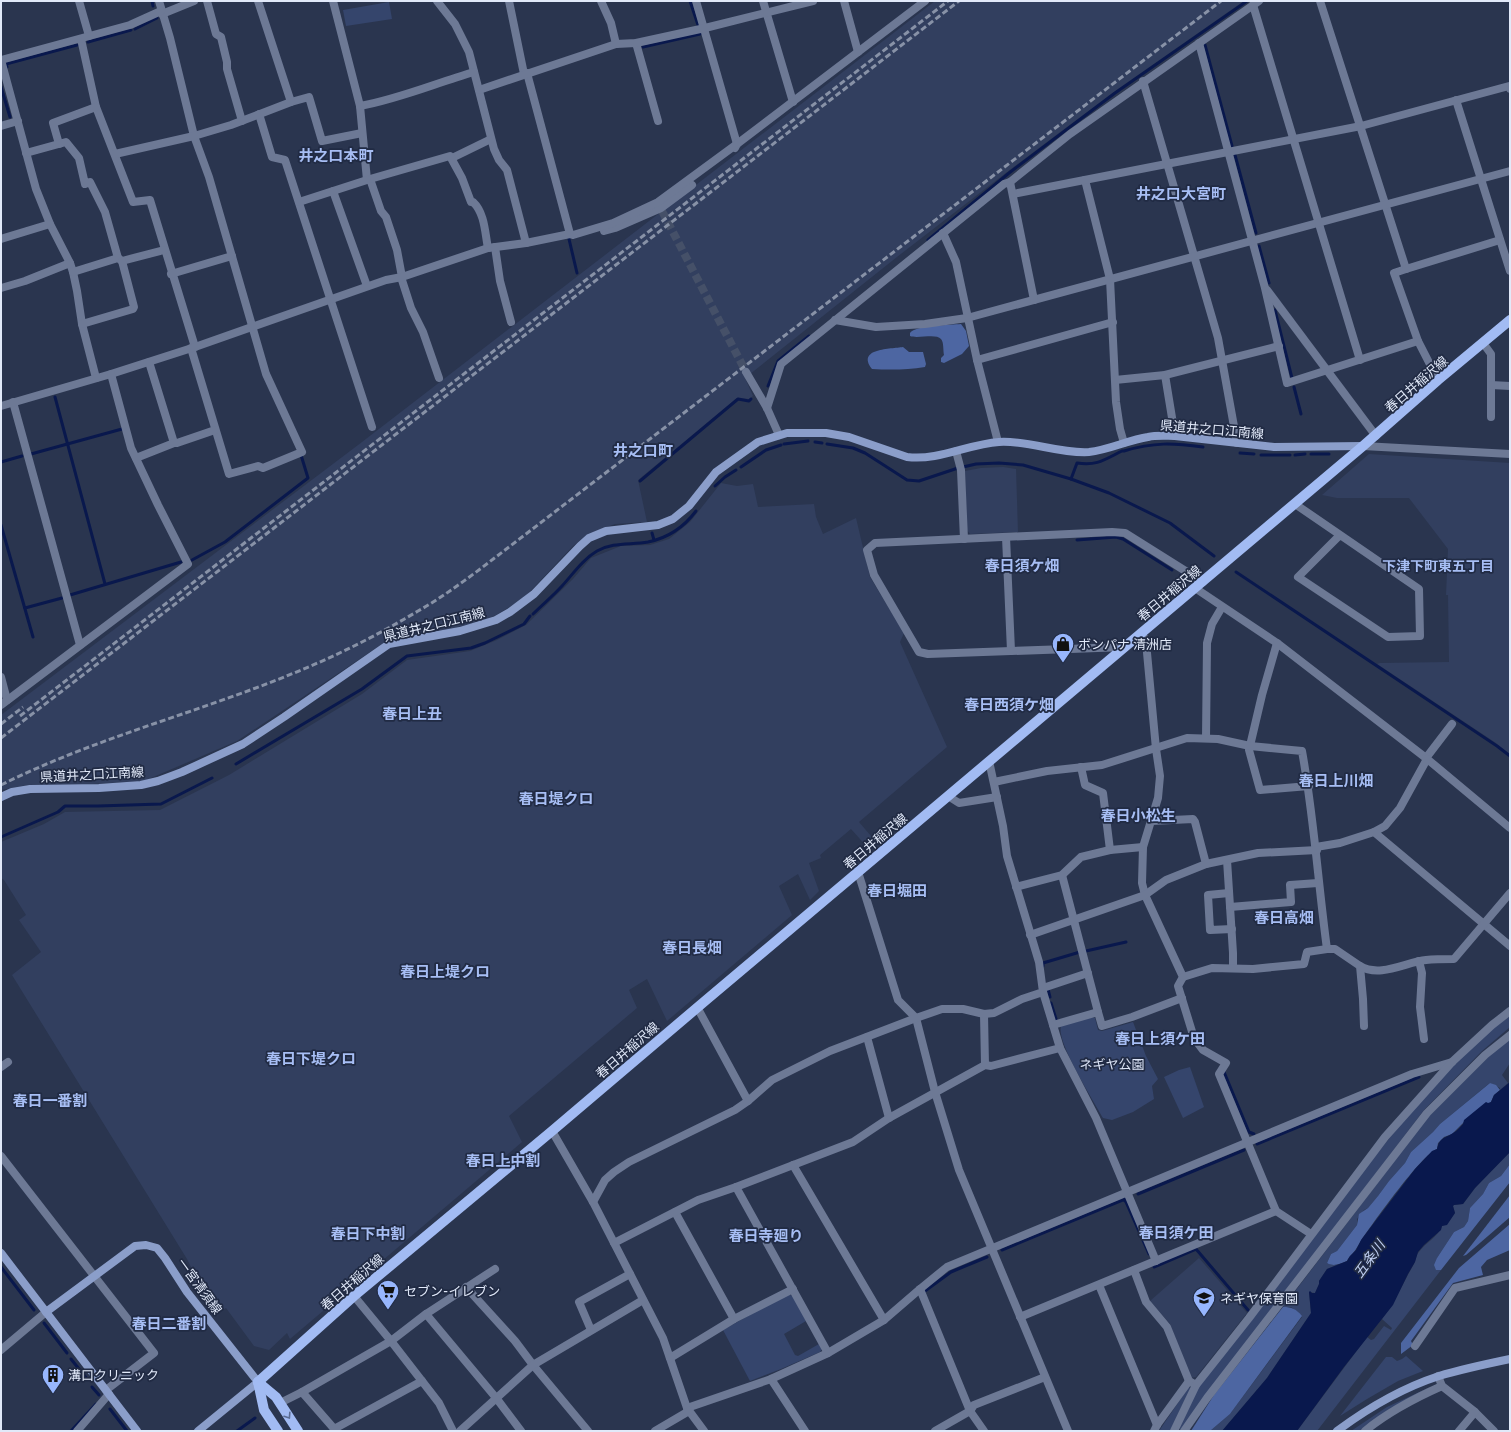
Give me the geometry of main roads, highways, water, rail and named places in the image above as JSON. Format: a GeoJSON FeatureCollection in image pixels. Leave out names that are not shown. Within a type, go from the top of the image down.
{"type":"FeatureCollection","features":[{"type":"Feature","properties":{"kind":"main road","name":"春日井稲沢線"},"geometry":{"type":"LineString","coordinates":[[258,1382],[354,1296],[552,1131],[697,1007],[1376,436],[1438,380],[1510,320]]}},
{"type":"Feature","properties":{"kind":"main road","name":"県道井之口江南線"},"geometry":{"type":"LineString","coordinates":[[1,796],[12,792],[30,789],[99,788],[141,785],[158,782],[243,744],[284,718],[389,644],[460,631],[496,620],[510,612],[534,594],[580,546],[590,538],[606,531],[658,525],[673,519],[689,506],[716,472],[758,442],[779,435],[810,432],[841,434],[907,457],[918,458],[998,442],[1014,442],[1077,452],[1089,452],[1149,436],[1175,436],[1274,447],[1363,446]]}},
{"type":"Feature","properties":{"kind":"main road","name":"一宮清須線"},"geometry":{"type":"LineString","coordinates":[[46,1312],[135,1246],[146,1245],[157,1248],[187,1292],[258,1382]]}},
{"type":"Feature","properties":{"kind":"main road"},"geometry":{"type":"LineString","coordinates":[[1,1253],[137,1431]]}},
{"type":"Feature","properties":{"kind":"main road"},"geometry":{"type":"LineString","coordinates":[[1337,1431],[1385,1399],[1416,1384],[1438,1376],[1510,1359]]}},
{"type":"Feature","properties":{"kind":"main road"},"geometry":{"type":"LineString","coordinates":[[258,1382],[276,1397],[298,1431]]}},
{"type":"Feature","properties":{"kind":"main road"},"geometry":{"type":"LineString","coordinates":[[198,1431],[258,1382]]}},
{"type":"Feature","properties":{"kind":"main road"},"geometry":{"type":"LineString","coordinates":[[258,1382],[264,1410],[278,1431]]}},
{"type":"Feature","properties":{"kind":"water","name":"五条川"},"geometry":{"type":"Polygon","coordinates":[[[1510,1082],[1510,1152],[1475,1188],[1463,1204],[1453,1206],[1455,1213],[1447,1225],[1442,1226],[1441,1230],[1418,1252],[1415,1262],[1393,1305],[1344,1367],[1297,1431],[1222,1431],[1267,1378],[1311,1313],[1309,1292],[1315,1293],[1319,1281],[1327,1269],[1347,1261],[1356,1250],[1361,1240],[1415,1169],[1432,1151],[1437,1149],[1441,1140],[1456,1131],[1463,1124],[1464,1120],[1486,1102],[1491,1102],[1494,1095],[1510,1082]]]}},
{"type":"Feature","properties":{"kind":"waterway"},"geometry":{"type":"LineString","coordinates":[[152,1],[153,6]]}},
{"type":"Feature","properties":{"kind":"waterway"},"geometry":{"type":"LineString","coordinates":[[690,1],[698,25]]}},
{"type":"Feature","properties":{"kind":"waterway"},"geometry":{"type":"LineString","coordinates":[[928,240],[1009,173],[1115,93],[1247,1]]}},
{"type":"Feature","properties":{"kind":"waterway"},"geometry":{"type":"LineString","coordinates":[[135,29],[157,18]]}},
{"type":"Feature","properties":{"kind":"waterway"},"geometry":{"type":"LineString","coordinates":[[88,42],[131,30]]}},
{"type":"Feature","properties":{"kind":"waterway"},"geometry":{"type":"LineString","coordinates":[[643,47],[700,34]]}},
{"type":"Feature","properties":{"kind":"waterway"},"geometry":{"type":"LineString","coordinates":[[7,67],[6,64],[77,45]]}},
{"type":"Feature","properties":{"kind":"waterway"},"geometry":{"type":"LineString","coordinates":[[1205,45],[1232,146]]}},
{"type":"Feature","properties":{"kind":"waterway"},"geometry":{"type":"LineString","coordinates":[[1,87],[10,117]]}},
{"type":"Feature","properties":{"kind":"waterway"},"geometry":{"type":"LineString","coordinates":[[1235,155],[1256,233]]}},
{"type":"Feature","properties":{"kind":"waterway"},"geometry":{"type":"LineString","coordinates":[[569,239],[577,273]]}},
{"type":"Feature","properties":{"kind":"waterway"},"geometry":{"type":"LineString","coordinates":[[1259,246],[1269,283]]}},
{"type":"Feature","properties":{"kind":"waterway"},"geometry":{"type":"LineString","coordinates":[[1275,310],[1292,378]]}},
{"type":"Feature","properties":{"kind":"waterway"},"geometry":{"type":"LineString","coordinates":[[768,386],[778,361],[809,336]]}},
{"type":"Feature","properties":{"kind":"waterway"},"geometry":{"type":"LineString","coordinates":[[1294,387],[1301,414]]}},
{"type":"Feature","properties":{"kind":"waterway"},"geometry":{"type":"LineString","coordinates":[[55,397],[105,584]]}},
{"type":"Feature","properties":{"kind":"waterway"},"geometry":{"type":"LineString","coordinates":[[640,481],[738,399],[749,401],[751,399]]}},
{"type":"Feature","properties":{"kind":"waterway"},"geometry":{"type":"LineString","coordinates":[[31,454],[122,429]]}},
{"type":"Feature","properties":{"kind":"waterway"},"geometry":{"type":"LineString","coordinates":[[784,444],[808,441]]}},
{"type":"Feature","properties":{"kind":"waterway"},"geometry":{"type":"LineString","coordinates":[[815,442],[822,443]]}},
{"type":"Feature","properties":{"kind":"waterway"},"geometry":{"type":"LineString","coordinates":[[827,444],[853,448],[865,453],[907,480],[919,481],[958,468]]}},
{"type":"Feature","properties":{"kind":"waterway"},"geometry":{"type":"LineString","coordinates":[[1071,479],[1077,463],[1095,463],[1105,460],[1122,451],[1164,444],[1203,447]]}},
{"type":"Feature","properties":{"kind":"waterway"},"geometry":{"type":"LineString","coordinates":[[741,467],[766,450],[781,445]]}},
{"type":"Feature","properties":{"kind":"waterway"},"geometry":{"type":"LineString","coordinates":[[1240,453],[1254,454]]}},
{"type":"Feature","properties":{"kind":"waterway"},"geometry":{"type":"LineString","coordinates":[[1295,455],[1305,454]]}},
{"type":"Feature","properties":{"kind":"waterway"},"geometry":{"type":"LineString","coordinates":[[1311,454],[1329,454]]}},
{"type":"Feature","properties":{"kind":"waterway"},"geometry":{"type":"LineString","coordinates":[[192,560],[225,542],[308,478],[301,455]]}},
{"type":"Feature","properties":{"kind":"waterway"},"geometry":{"type":"LineString","coordinates":[[1261,455],[1290,455]]}},
{"type":"Feature","properties":{"kind":"waterway"},"geometry":{"type":"LineString","coordinates":[[1,462],[22,456]]}},
{"type":"Feature","properties":{"kind":"waterway"},"geometry":{"type":"LineString","coordinates":[[963,467],[976,464],[999,463],[1023,465],[1071,479],[1109,493],[1170,523],[1214,556]]}},
{"type":"Feature","properties":{"kind":"waterway"},"geometry":{"type":"LineString","coordinates":[[715,486],[736,470]]}},
{"type":"Feature","properties":{"kind":"waterway"},"geometry":{"type":"LineString","coordinates":[[533,614],[559,590],[583,562],[592,554],[609,546],[648,542],[662,538],[681,527],[696,511]]}},
{"type":"Feature","properties":{"kind":"waterway"},"geometry":{"type":"LineString","coordinates":[[1,525],[33,637]]}},
{"type":"Feature","properties":{"kind":"waterway"},"geometry":{"type":"LineString","coordinates":[[652,533],[654,540]]}},
{"type":"Feature","properties":{"kind":"waterway"},"geometry":{"type":"LineString","coordinates":[[1077,540],[1116,537],[1123,539],[1172,570]]}},
{"type":"Feature","properties":{"kind":"waterway"},"geometry":{"type":"LineString","coordinates":[[70,595],[181,562]]}},
{"type":"Feature","properties":{"kind":"waterway"},"geometry":{"type":"LineString","coordinates":[[1236,572],[1510,756]]}},
{"type":"Feature","properties":{"kind":"waterway"},"geometry":{"type":"LineString","coordinates":[[1181,575],[1186,579],[1183,582]]}},
{"type":"Feature","properties":{"kind":"waterway"},"geometry":{"type":"LineString","coordinates":[[25,608],[62,598]]}},
{"type":"Feature","properties":{"kind":"waterway"},"geometry":{"type":"LineString","coordinates":[[236,764],[362,689],[407,656],[471,648],[485,643],[524,624],[530,616]]}},
{"type":"Feature","properties":{"kind":"waterway"},"geometry":{"type":"LineString","coordinates":[[1,837],[58,812],[65,806],[161,804],[212,778]]}},
{"type":"Feature","properties":{"kind":"waterway"},"geometry":{"type":"LineString","coordinates":[[1086,951],[1126,942]]}},
{"type":"Feature","properties":{"kind":"waterway"},"geometry":{"type":"LineString","coordinates":[[1043,966],[1043,963],[1080,952]]}},
{"type":"Feature","properties":{"kind":"waterway"},"geometry":{"type":"LineString","coordinates":[[1048,989],[1050,997]]}},
{"type":"Feature","properties":{"kind":"waterway"},"geometry":{"type":"LineString","coordinates":[[1051,1003],[1056,1019]]}},
{"type":"Feature","properties":{"kind":"waterway"},"geometry":{"type":"LineString","coordinates":[[1224,1072],[1249,1132],[1254,1134]]}},
{"type":"Feature","properties":{"kind":"waterway"},"geometry":{"type":"LineString","coordinates":[[1257,1144],[1419,1077]]}},
{"type":"Feature","properties":{"kind":"waterway"},"geometry":{"type":"LineString","coordinates":[[1138,1194],[1244,1150]]}},
{"type":"Feature","properties":{"kind":"waterway"},"geometry":{"type":"LineString","coordinates":[[1002,1250],[1125,1199]]}},
{"type":"Feature","properties":{"kind":"waterway"},"geometry":{"type":"LineString","coordinates":[[1124,1200],[1149,1254]]}},
{"type":"Feature","properties":{"kind":"waterway"},"geometry":{"type":"LineString","coordinates":[[1154,1267],[1196,1249],[1248,1310]]}},
{"type":"Feature","properties":{"kind":"waterway"},"geometry":{"type":"LineString","coordinates":[[925,1291],[951,1272],[987,1257]]}},
{"type":"Feature","properties":{"kind":"waterway"},"geometry":{"type":"LineString","coordinates":[[1,1267],[34,1310]]}},
{"type":"Feature","properties":{"kind":"waterway"},"geometry":{"type":"LineString","coordinates":[[44,1323],[67,1353]]}},
{"type":"Feature","properties":{"kind":"waterway"},"geometry":{"type":"LineString","coordinates":[[71,1359],[87,1379]]}},
{"type":"Feature","properties":{"kind":"waterway"},"geometry":{"type":"LineString","coordinates":[[92,1387],[99,1395]]}},
{"type":"Feature","properties":{"kind":"waterway"},"geometry":{"type":"LineString","coordinates":[[71,1431],[96,1404]]}},
{"type":"Feature","properties":{"kind":"waterway"},"geometry":{"type":"LineString","coordinates":[[110,1409],[127,1431]]}},
{"type":"Feature","properties":{"kind":"waterway"},"geometry":{"type":"LineString","coordinates":[[237,1431],[255,1418]]}},
{"type":"Feature","properties":{"kind":"tunnel"},"geometry":{"type":"LineString","coordinates":[[662,211],[746,372]]}},
{"type":"Feature","properties":{"kind":"railway"},"geometry":{"type":"LineString","coordinates":[[20,716],[948,1]]}},
{"type":"Feature","properties":{"kind":"railway"},"geometry":{"type":"LineString","coordinates":[[1,738],[959,1]]}},
{"type":"Feature","properties":{"kind":"railway"},"geometry":{"type":"LineString","coordinates":[[1,785],[37,768],[109,739],[221,701],[310,666],[372,637],[430,604],[509,547],[1221,1]]}},
{"type":"Feature","properties":{"kind":"railway"},"geometry":{"type":"LineString","coordinates":[[1,724],[23,707]]}},
{"type":"Feature","properties":{"kind":"place","name":"ボンパナ 清洲店"},"geometry":{"type":"Point","coordinates":[1063,664]}},
{"type":"Feature","properties":{"kind":"place","name":"セブン-イレブン"},"geometry":{"type":"Point","coordinates":[388,1310]}},
{"type":"Feature","properties":{"kind":"place","name":"ネギヤ保育園"},"geometry":{"type":"Point","coordinates":[1204,1318]}},
{"type":"Feature","properties":{"kind":"place","name":"溝口クリニック"},"geometry":{"type":"Point","coordinates":[53,1394]}},
{"type":"Feature","properties":{"kind":"district","name":"井之口本町"},"geometry":{"type":"Point","coordinates":[336,156]}},
{"type":"Feature","properties":{"kind":"district","name":"井之口大宮町"},"geometry":{"type":"Point","coordinates":[1181,194]}},
{"type":"Feature","properties":{"kind":"district","name":"井之口町"},"geometry":{"type":"Point","coordinates":[643,451]}},
{"type":"Feature","properties":{"kind":"district","name":"春日須ケ畑"},"geometry":{"type":"Point","coordinates":[1022,566]}},
{"type":"Feature","properties":{"kind":"district","name":"下津下町東五丁目"},"geometry":{"type":"Point","coordinates":[1438,566]}},
{"type":"Feature","properties":{"kind":"district","name":"春日西須ケ畑"},"geometry":{"type":"Point","coordinates":[1009,705]}},
{"type":"Feature","properties":{"kind":"district","name":"春日上丑"},"geometry":{"type":"Point","coordinates":[412,714]}},
{"type":"Feature","properties":{"kind":"district","name":"春日上川畑"},"geometry":{"type":"Point","coordinates":[1336,781]}},
{"type":"Feature","properties":{"kind":"district","name":"春日堤クロ"},"geometry":{"type":"Point","coordinates":[556,799]}},
{"type":"Feature","properties":{"kind":"district","name":"春日小松生"},"geometry":{"type":"Point","coordinates":[1138,816]}},
{"type":"Feature","properties":{"kind":"district","name":"春日堀田"},"geometry":{"type":"Point","coordinates":[897,891]}},
{"type":"Feature","properties":{"kind":"district","name":"春日高畑"},"geometry":{"type":"Point","coordinates":[1284,918]}},
{"type":"Feature","properties":{"kind":"district","name":"春日長畑"},"geometry":{"type":"Point","coordinates":[692,948]}},
{"type":"Feature","properties":{"kind":"district","name":"春日上堤クロ"},"geometry":{"type":"Point","coordinates":[445,972]}},
{"type":"Feature","properties":{"kind":"district","name":"春日上須ケ田"},"geometry":{"type":"Point","coordinates":[1160,1039]}},
{"type":"Feature","properties":{"kind":"district","name":"春日下堤クロ"},"geometry":{"type":"Point","coordinates":[311,1059]}},
{"type":"Feature","properties":{"kind":"district","name":"春日一番割"},"geometry":{"type":"Point","coordinates":[50,1101]}},
{"type":"Feature","properties":{"kind":"district","name":"春日上中割"},"geometry":{"type":"Point","coordinates":[503,1161]}},
{"type":"Feature","properties":{"kind":"district","name":"春日須ケ田"},"geometry":{"type":"Point","coordinates":[1176,1233]}},
{"type":"Feature","properties":{"kind":"district","name":"春日下中割"},"geometry":{"type":"Point","coordinates":[368,1234]}},
{"type":"Feature","properties":{"kind":"district","name":"春日寺廻り"},"geometry":{"type":"Point","coordinates":[766,1236]}},
{"type":"Feature","properties":{"kind":"district","name":"春日二番割"},"geometry":{"type":"Point","coordinates":[169,1324]}},
{"type":"Feature","properties":{"kind":"park label","name":"ネギヤ公園"},"geometry":{"type":"Point","coordinates":[1112,1064]}}]}
